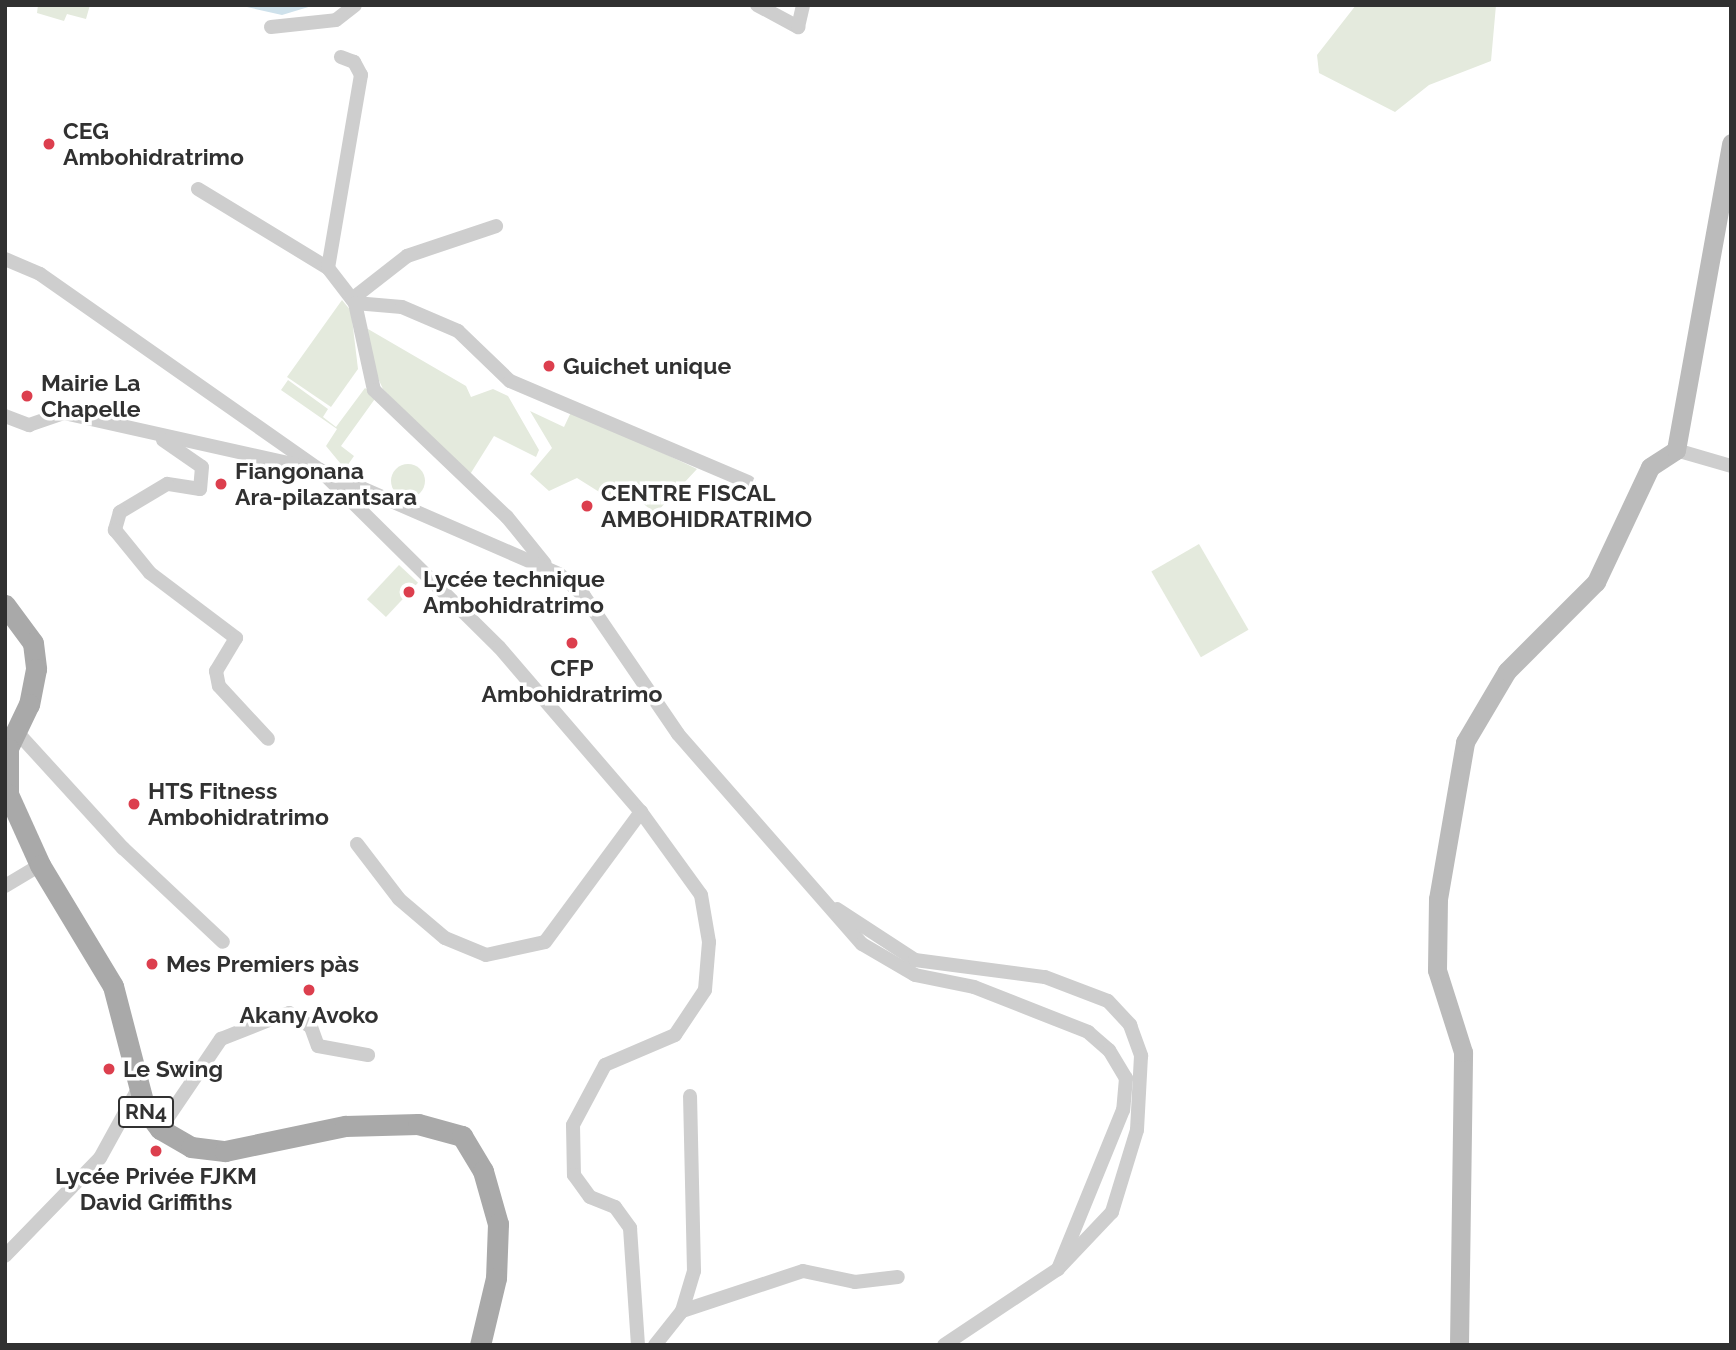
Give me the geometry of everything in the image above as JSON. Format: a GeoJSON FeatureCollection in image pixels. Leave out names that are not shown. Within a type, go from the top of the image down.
{"type":"FeatureCollection","features":[{"type":"Feature","properties":{"kind":"main road","name":"RN4"},"geometry":{"type":"LineString","coordinates":[[5,605],[35,654],[34,689],[16,730],[6,768],[8,794],[40,865],[113,986],[138,1089],[160,1129],[191,1147],[225,1151],[345,1126],[418,1124],[462,1136],[483,1171],[498,1224],[496,1278],[480,1345]]}},
{"type":"Feature","properties":{"kind":"street"},"geometry":{"type":"LineString","coordinates":[[271,27],[336,20],[355,5]]}},
{"type":"Feature","properties":{"kind":"street"},"geometry":{"type":"LineString","coordinates":[[757,5],[798,27],[803,5]]}},
{"type":"Feature","properties":{"kind":"street"},"geometry":{"type":"LineString","coordinates":[[328,268],[361,75],[354,62],[341,57]]}},
{"type":"Feature","properties":{"kind":"street"},"geometry":{"type":"LineString","coordinates":[[1459,1345],[1464,1052],[1437,958],[1438,899],[1465,742],[1507,671],[1596,582],[1650,467],[1676,450],[1731,143]]}},
{"type":"Feature","properties":{"kind":"street"},"geometry":{"type":"LineString","coordinates":[[198,189],[328,268],[354,301],[374,390],[507,517],[548,568],[584,596],[678,734],[825,901],[884,959],[915,975],[974,987],[1088,1032],[1110,1049],[1126,1078],[1123,1110],[1058,1269]]}},
{"type":"Feature","properties":{"kind":"street"},"geometry":{"type":"LineString","coordinates":[[354,301],[407,256],[496,226]]}},
{"type":"Feature","properties":{"kind":"street"},"geometry":{"type":"LineString","coordinates":[[5,260],[40,274],[320,470],[499,647],[641,812],[701,895],[709,942],[705,990],[675,1035],[605,1065],[573,1125],[574,1175],[590,1198],[615,1207],[630,1228],[638,1345]]}},
{"type":"Feature","properties":{"kind":"street"},"geometry":{"type":"LineString","coordinates":[[354,301],[402,307],[458,331],[510,381],[748,482]]}},
{"type":"Feature","properties":{"kind":"street"},"geometry":{"type":"LineString","coordinates":[[5,416],[29,425],[64,413],[320,470],[548,568]]}},
{"type":"Feature","properties":{"kind":"street"},"geometry":{"type":"LineString","coordinates":[[156,435],[202,467],[203,482],[194,491],[167,484],[120,512],[115,530],[150,573],[236,638],[216,671],[219,686],[268,739]]}},
{"type":"Feature","properties":{"kind":"street"},"geometry":{"type":"LineString","coordinates":[[1676,450],[1731,466]]}},
{"type":"Feature","properties":{"kind":"street"},"geometry":{"type":"LineString","coordinates":[[16,730],[122,848],[223,942]]}},
{"type":"Feature","properties":{"kind":"street"},"geometry":{"type":"LineString","coordinates":[[357,844],[399,899],[445,938],[486,955],[545,942],[641,812]]}},
{"type":"Feature","properties":{"kind":"street"},"geometry":{"type":"LineString","coordinates":[[5,886],[40,865]]}},
{"type":"Feature","properties":{"kind":"street"},"geometry":{"type":"LineString","coordinates":[[825,901],[915,960],[1076,986],[1108,1001],[1130,1025],[1143,1090],[1125,1178],[1112,1212],[1058,1269],[944,1345]]}},
{"type":"Feature","properties":{"kind":"street"},"geometry":{"type":"LineString","coordinates":[[160,1129],[221,1039],[274,1018],[289,1013],[311,1027],[318,1046],[368,1055]]}},
{"type":"Feature","properties":{"kind":"street"},"geometry":{"type":"LineString","coordinates":[[5,1256],[100,1158],[138,1089]]}},
{"type":"Feature","properties":{"kind":"street"},"geometry":{"type":"LineString","coordinates":[[655,1345],[682,1311],[694,1271],[690,1096]]}},
{"type":"Feature","properties":{"kind":"street"},"geometry":{"type":"LineString","coordinates":[[682,1311],[803,1271],[855,1282],[898,1277]]}},
{"type":"Feature","properties":{"kind":"shaded area"},"geometry":{"type":"Polygon","coordinates":[[[38,5],[90,5],[86,19],[67,14],[64,21],[37,13],[38,5]]]}},
{"type":"Feature","properties":{"kind":"shaded area"},"geometry":{"type":"Polygon","coordinates":[[[1356,5],[1496,5],[1491,61],[1429,85],[1395,112],[1319,73],[1317,55],[1356,5]]]}},
{"type":"Feature","properties":{"kind":"shaded area"},"geometry":{"type":"Polygon","coordinates":[[[342,300],[351,311],[358,369],[331,407],[287,377],[342,300]]]}},
{"type":"Feature","properties":{"kind":"shaded area"},"geometry":{"type":"Polygon","coordinates":[[[368,329],[466,386],[471,397],[493,389],[508,396],[539,450],[536,457],[494,436],[469,476],[383,389],[370,361],[368,329]]]}},
{"type":"Feature","properties":{"kind":"shaded area"},"geometry":{"type":"Polygon","coordinates":[[[288,380],[328,409],[323,417],[336,427],[365,388],[377,396],[341,446],[354,456],[345,469],[326,446],[337,429],[281,390],[288,380]]]}},
{"type":"Feature","properties":{"kind":"shaded area"},"geometry":{"type":"Polygon","coordinates":[[[572,410],[697,469],[655,514],[636,497],[612,500],[577,478],[549,491],[530,474],[552,448],[530,411],[564,427],[572,410]]]}},
{"type":"Feature","properties":{"kind":"shaded area"},"geometry":{"type":"Polygon","coordinates":[[[408,464],[420,469],[425,481],[420,493],[408,498],[396,493],[391,481],[396,469],[408,464]]]}},
{"type":"Feature","properties":{"kind":"shaded area"},"geometry":{"type":"Polygon","coordinates":[[[1199,544],[1248,630],[1201,657],[1151,572],[1199,544]]]}},
{"type":"Feature","properties":{"kind":"shaded area"},"geometry":{"type":"Polygon","coordinates":[[[399,565],[418,583],[386,617],[367,599],[399,565]]]}},
{"type":"Feature","properties":{"kind":"water"},"geometry":{"type":"Polygon","coordinates":[[[238,5],[315,5],[282,15],[238,5]]]}},
{"type":"Feature","properties":{"kind":"place","name":"CEG Ambohidratrimo"},"geometry":{"type":"Point","coordinates":[49,144]}},
{"type":"Feature","properties":{"kind":"place","name":"Guichet unique"},"geometry":{"type":"Point","coordinates":[549,366]}},
{"type":"Feature","properties":{"kind":"place","name":"Mairie La Chapelle"},"geometry":{"type":"Point","coordinates":[27,396]}},
{"type":"Feature","properties":{"kind":"place","name":"Fiangonana Ara-pilazantsara"},"geometry":{"type":"Point","coordinates":[221,484]}},
{"type":"Feature","properties":{"kind":"place","name":"CENTRE FISCAL AMBOHIDRATRIMO"},"geometry":{"type":"Point","coordinates":[587,506]}},
{"type":"Feature","properties":{"kind":"place","name":"Lycée technique Ambohidratrimo"},"geometry":{"type":"Point","coordinates":[409,592]}},
{"type":"Feature","properties":{"kind":"place","name":"CFP Ambohidratrimo"},"geometry":{"type":"Point","coordinates":[572,643]}},
{"type":"Feature","properties":{"kind":"place","name":"HTS Fitness Ambohidratrimo"},"geometry":{"type":"Point","coordinates":[134,804]}},
{"type":"Feature","properties":{"kind":"place","name":"Mes Premiers pàs"},"geometry":{"type":"Point","coordinates":[152,964]}},
{"type":"Feature","properties":{"kind":"place","name":"Akany Avoko"},"geometry":{"type":"Point","coordinates":[309,990]}},
{"type":"Feature","properties":{"kind":"place","name":"Le Swing"},"geometry":{"type":"Point","coordinates":[109,1069]}},
{"type":"Feature","properties":{"kind":"place","name":"Lycée Privée FJKM David Griffiths"},"geometry":{"type":"Point","coordinates":[156,1151]}}]}
